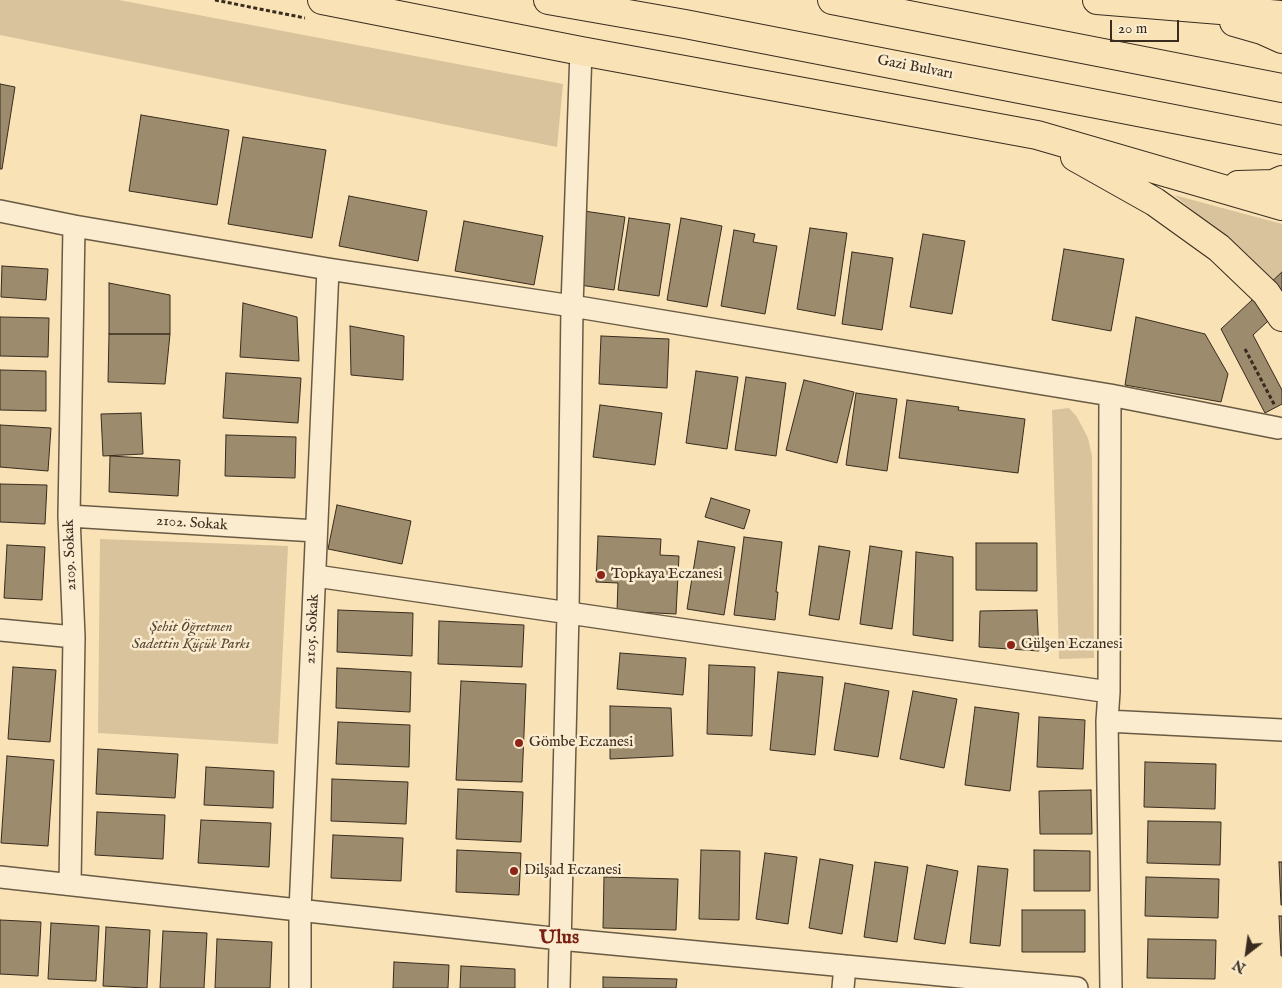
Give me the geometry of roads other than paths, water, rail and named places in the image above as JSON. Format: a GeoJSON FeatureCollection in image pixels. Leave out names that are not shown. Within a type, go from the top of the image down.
{"type":"FeatureCollection","features":[{"type":"Feature","properties":{"kind":"highway"},"geometry":{"type":"LineString","coordinates":[[322,0],[581,51],[1037,135],[1282,206]]}},
{"type":"Feature","properties":{"kind":"highway","name":"Gazi Bulvarı"},"geometry":{"type":"LineString","coordinates":[[548,0],[685,24],[1282,140]]}},
{"type":"Feature","properties":{"kind":"highway"},"geometry":{"type":"LineString","coordinates":[[832,0],[1282,88]]}},
{"type":"Feature","properties":{"kind":"highway"},"geometry":{"type":"LineString","coordinates":[[1097,0],[1282,15]]}},
{"type":"Feature","properties":{"kind":"highway"},"geometry":{"type":"LineString","coordinates":[[1185,8],[1262,30],[1282,39]]}},
{"type":"Feature","properties":{"kind":"highway"},"geometry":{"type":"LineString","coordinates":[[1037,135],[1155,202],[1219,248],[1266,293],[1282,317]]}},
{"type":"Feature","properties":{"kind":"highway"},"geometry":{"type":"LineString","coordinates":[[1214,185],[1273,184],[1282,180]]}},
{"type":"Feature","properties":{"kind":"street"},"geometry":{"type":"LineString","coordinates":[[559,988],[568,612],[572,306],[581,51]]}},
{"type":"Feature","properties":{"kind":"street"},"geometry":{"type":"LineString","coordinates":[[0,211],[74,226],[328,269],[572,306],[1110,395],[1277,418]]}},
{"type":"Feature","properties":{"kind":"street","name":"2109. Sokak"},"geometry":{"type":"LineString","coordinates":[[70,884],[74,637],[69,516],[74,226]]}},
{"type":"Feature","properties":{"kind":"street","name":"2105. Sokak"},"geometry":{"type":"LineString","coordinates":[[300,988],[300,911],[328,269]]}},
{"type":"Feature","properties":{"kind":"street"},"geometry":{"type":"LineString","coordinates":[[1110,395],[1108,721],[1111,988]]}},
{"type":"Feature","properties":{"kind":"street","name":"2102. Sokak"},"geometry":{"type":"LineString","coordinates":[[69,516],[316,532]]}},
{"type":"Feature","properties":{"kind":"street"},"geometry":{"type":"LineString","coordinates":[[316,576],[1109,692]]}},
{"type":"Feature","properties":{"kind":"street"},"geometry":{"type":"LineString","coordinates":[[0,630],[74,637]]}},
{"type":"Feature","properties":{"kind":"street"},"geometry":{"type":"LineString","coordinates":[[1108,721],[1282,730]]}},
{"type":"Feature","properties":{"kind":"street"},"geometry":{"type":"LineString","coordinates":[[0,877],[560,939],[1077,988]]}},
{"type":"Feature","properties":{"kind":"street"},"geometry":{"type":"LineString","coordinates":[[843,988],[845,966]]}},
{"type":"Feature","properties":{"kind":"place","name":"Topkaya Eczanesi"},"geometry":{"type":"Point","coordinates":[601,575]}},
{"type":"Feature","properties":{"kind":"place","name":"Gülşen Eczanesi"},"geometry":{"type":"Point","coordinates":[1011,645]}},
{"type":"Feature","properties":{"kind":"place","name":"Gömbe Eczanesi"},"geometry":{"type":"Point","coordinates":[519,743]}},
{"type":"Feature","properties":{"kind":"place","name":"Dilşad Eczanesi"},"geometry":{"type":"Point","coordinates":[514,871]}},
{"type":"Feature","properties":{"kind":"district","name":"Ulus"},"geometry":{"type":"Point","coordinates":[559,939]}},
{"type":"Feature","properties":{"kind":"park label","name":"Şehit Öğretmen Sadettin Küçük Parkı"},"geometry":{"type":"Point","coordinates":[191,636]}}]}
